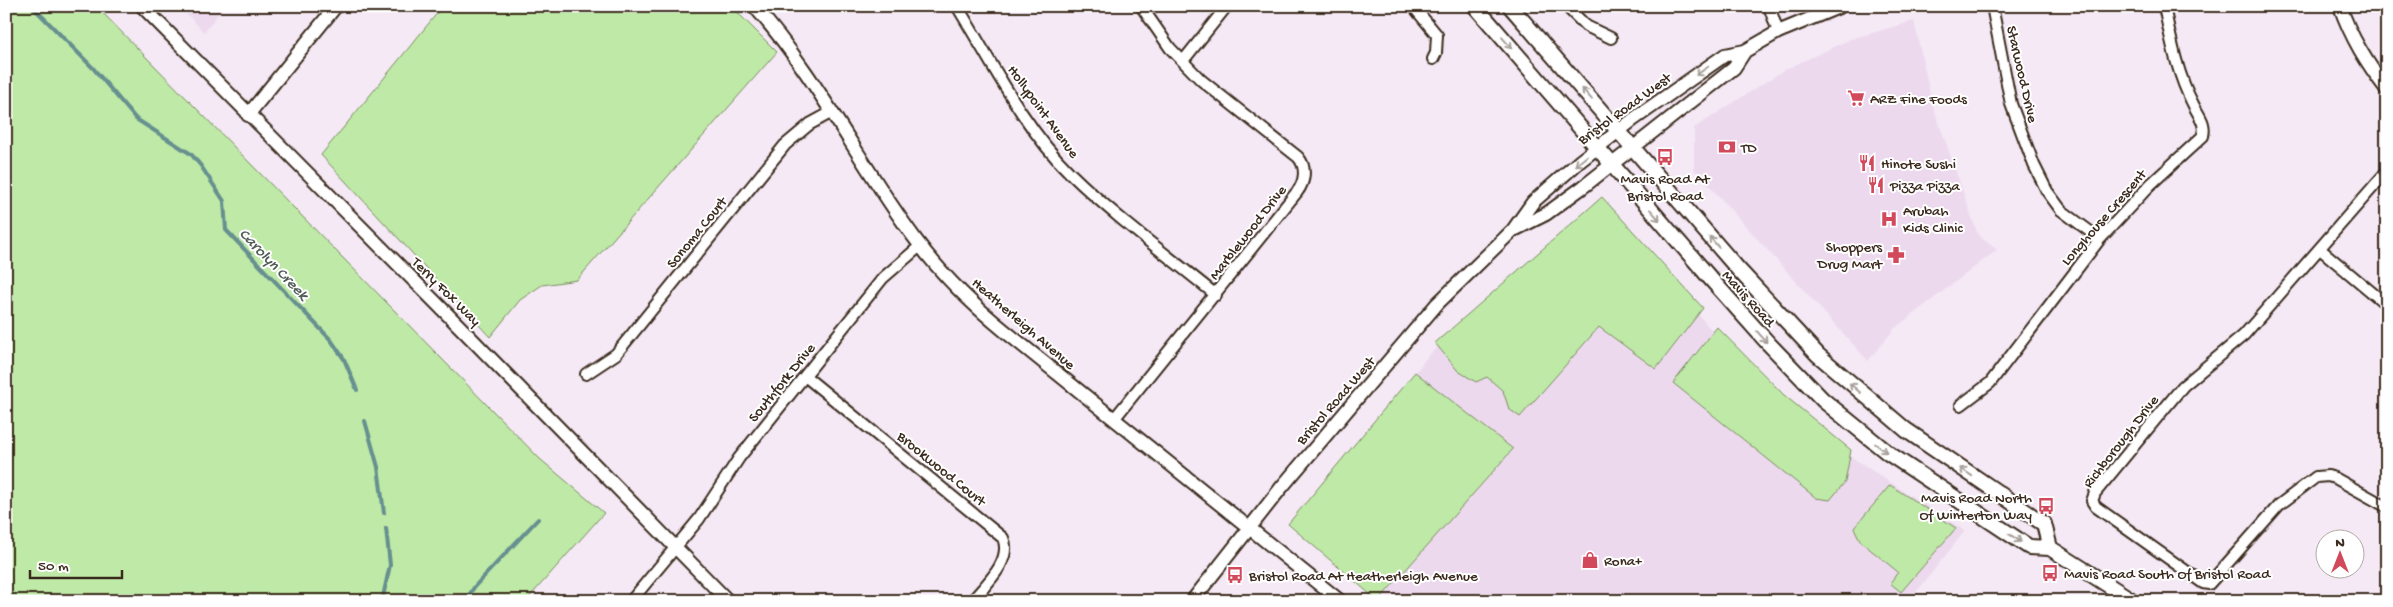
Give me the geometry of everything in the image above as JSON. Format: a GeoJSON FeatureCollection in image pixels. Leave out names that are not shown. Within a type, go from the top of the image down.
{"type":"FeatureCollection","features":[{"type":"Feature","properties":{"kind":"main road","name":"Mavis Road"},"geometry":{"type":"LineString","coordinates":[[1475,6],[1768,343],[1823,400],[1888,453],[2029,547],[2050,548],[2133,601]]}},
{"type":"Feature","properties":{"kind":"main road","name":"Mavis Road"},"geometry":{"type":"LineString","coordinates":[[1510,6],[1738,269],[1818,355],[1906,430],[2044,524],[2050,548]]}},
{"type":"Feature","properties":{"kind":"street","name":"Terry Fox Way"},"geometry":{"type":"LineString","coordinates":[[142,6],[728,601]]}},
{"type":"Feature","properties":{"kind":"street"},"geometry":{"type":"LineString","coordinates":[[248,114],[336,6]]}},
{"type":"Feature","properties":{"kind":"street","name":"Heatherleigh Avenue"},"geometry":{"type":"LineString","coordinates":[[754,6],[790,49],[920,246],[955,285],[988,317],[1340,601]]}},
{"type":"Feature","properties":{"kind":"street","name":"Hollypoint Avenue"},"geometry":{"type":"LineString","coordinates":[[957,6],[1019,106],[1044,142],[1070,172],[1105,204],[1216,295]]}},
{"type":"Feature","properties":{"kind":"street","name":"Marblewood Drive"},"geometry":{"type":"LineString","coordinates":[[1114,420],[1301,187],[1304,167],[1294,153],[1201,80],[1170,48],[1141,6]]}},
{"type":"Feature","properties":{"kind":"street"},"geometry":{"type":"LineString","coordinates":[[1183,61],[1227,6]]}},
{"type":"Feature","properties":{"kind":"street"},"geometry":{"type":"LineString","coordinates":[[1413,6],[1437,35],[1436,53],[1433,59]]}},
{"type":"Feature","properties":{"kind":"street"},"geometry":{"type":"LineString","coordinates":[[1566,6],[1586,26],[1611,38]]}},
{"type":"Feature","properties":{"kind":"street"},"geometry":{"type":"LineString","coordinates":[[1769,6],[1778,32]]}},
{"type":"Feature","properties":{"kind":"street","name":"Bristol Road West"},"geometry":{"type":"LineString","coordinates":[[1192,601],[1248,528],[1437,304],[1513,230],[1534,202],[1619,131],[1725,55],[1745,51],[1778,32],[1841,6]]}},
{"type":"Feature","properties":{"kind":"street","name":"Starwood Drive"},"geometry":{"type":"LineString","coordinates":[[1992,6],[2011,104],[2046,191],[2061,210],[2100,239]]}},
{"type":"Feature","properties":{"kind":"street","name":"Longhouse Crescent"},"geometry":{"type":"LineString","coordinates":[[1961,405],[1990,383],[2100,239],[2150,184],[2203,136],[2204,122],[2193,105],[2176,66],[2164,6]]}},
{"type":"Feature","properties":{"kind":"street"},"geometry":{"type":"LineString","coordinates":[[2340,6],[2364,59],[2387,90]]}},
{"type":"Feature","properties":{"kind":"street","name":"Bristol Road West"},"geometry":{"type":"LineString","coordinates":[[1513,230],[1546,214],[1612,164],[1734,68],[1745,51]]}},
{"type":"Feature","properties":{"kind":"street","name":"Sonoma Court"},"geometry":{"type":"LineString","coordinates":[[586,374],[616,354],[785,145],[810,124],[832,112]]}},
{"type":"Feature","properties":{"kind":"street","name":"Richborough Drive"},"geometry":{"type":"LineString","coordinates":[[2387,171],[2244,336],[2182,386],[2096,493],[2092,501],[2096,507],[2203,583],[2210,584],[2268,516],[2316,477],[2328,476],[2335,478],[2387,507]]}},
{"type":"Feature","properties":{"kind":"street","name":"Southfork Drive"},"geometry":{"type":"LineString","coordinates":[[631,601],[699,518],[739,458],[883,278],[920,246]]}},
{"type":"Feature","properties":{"kind":"street"},"geometry":{"type":"LineString","coordinates":[[2320,249],[2387,305]]}},
{"type":"Feature","properties":{"kind":"street","name":"Brookwood Court"},"geometry":{"type":"LineString","coordinates":[[805,376],[1003,538],[1005,542],[1002,562],[972,601]]}},
{"type":"Feature","properties":{"kind":"shaded area"},"geometry":{"type":"Polygon","coordinates":[[[179,6],[225,6],[204,32],[179,6]]]}},
{"type":"Feature","properties":{"kind":"shaded area"},"geometry":{"type":"Polygon","coordinates":[[[1914,21],[1932,103],[1978,235],[1997,250],[1895,328],[1868,361],[1694,169],[1694,128],[1784,70],[1851,39],[1914,21]]]}},
{"type":"Feature","properties":{"kind":"shaded area"},"geometry":{"type":"Polygon","coordinates":[[[1572,225],[1626,231],[1728,349],[1786,408],[1856,460],[1965,531],[1909,601],[1378,601],[1295,529],[1428,356],[1572,225]]]}},
{"type":"Feature","properties":{"kind":"green space"},"geometry":{"type":"Polygon","coordinates":[[[6,6],[96,6],[540,459],[604,513],[526,601],[6,601],[6,6]]]}},
{"type":"Feature","properties":{"kind":"green space"},"geometry":{"type":"Polygon","coordinates":[[[443,6],[731,6],[777,52],[577,280],[542,285],[520,300],[490,337],[321,155],[443,6]]]}},
{"type":"Feature","properties":{"kind":"green space"},"geometry":{"type":"Polygon","coordinates":[[[1602,197],[1703,308],[1656,369],[1599,327],[1520,417],[1509,409],[1503,391],[1487,377],[1476,382],[1458,371],[1435,343],[1602,197]]]}},
{"type":"Feature","properties":{"kind":"green space"},"geometry":{"type":"Polygon","coordinates":[[[1717,327],[1784,395],[1851,450],[1845,482],[1830,500],[1816,498],[1673,383],[1717,327]]]}},
{"type":"Feature","properties":{"kind":"green space"},"geometry":{"type":"Polygon","coordinates":[[[1415,372],[1513,449],[1378,601],[1288,524],[1415,372]]]}},
{"type":"Feature","properties":{"kind":"green space"},"geometry":{"type":"Polygon","coordinates":[[[1890,485],[1956,528],[1901,592],[1890,583],[1898,572],[1861,542],[1854,528],[1890,485]]]}},
{"type":"Feature","properties":{"kind":"waterway","name":"Carolyn Creek"},"geometry":{"type":"LineString","coordinates":[[32,6],[93,68],[136,119],[191,154],[224,201],[226,230],[331,340],[344,359],[357,390]]}},
{"type":"Feature","properties":{"kind":"waterway","name":"Carolyn Creek"},"geometry":{"type":"LineString","coordinates":[[365,421],[378,467],[384,513]]}},
{"type":"Feature","properties":{"kind":"waterway","name":"Carolyn Creek"},"geometry":{"type":"LineString","coordinates":[[465,601],[475,586],[538,519]]}},
{"type":"Feature","properties":{"kind":"waterway","name":"Carolyn Creek"},"geometry":{"type":"LineString","coordinates":[[382,601],[390,565],[386,528]]}},
{"type":"Feature","properties":{"kind":"place","name":"ARZ Fine Foods"},"geometry":{"type":"Point","coordinates":[1856,98]}},
{"type":"Feature","properties":{"kind":"place","name":"TD"},"geometry":{"type":"Point","coordinates":[1727,147]}},
{"type":"Feature","properties":{"kind":"place","name":"Mavis Road At Bristol Road"},"geometry":{"type":"Point","coordinates":[1665,157]}},
{"type":"Feature","properties":{"kind":"place","name":"Hinote Sushi"},"geometry":{"type":"Point","coordinates":[1867,163]}},
{"type":"Feature","properties":{"kind":"place","name":"Pizza Pizza"},"geometry":{"type":"Point","coordinates":[1876,185]}},
{"type":"Feature","properties":{"kind":"place","name":"Arubah Kids Clinic"},"geometry":{"type":"Point","coordinates":[1889,219]}},
{"type":"Feature","properties":{"kind":"place","name":"Shoppers Drug Mart"},"geometry":{"type":"Point","coordinates":[1896,255]}},
{"type":"Feature","properties":{"kind":"place","name":"Mavis Road North Of Winterton Way"},"geometry":{"type":"Point","coordinates":[2046,506]}},
{"type":"Feature","properties":{"kind":"place","name":"Rona+"},"geometry":{"type":"Point","coordinates":[1590,560]}},
{"type":"Feature","properties":{"kind":"place","name":"Mavis Road South Of Bristol Road"},"geometry":{"type":"Point","coordinates":[2050,573]}},
{"type":"Feature","properties":{"kind":"place","name":"Bristol Road At Heatherleigh Avenue"},"geometry":{"type":"Point","coordinates":[1235,575]}}]}
